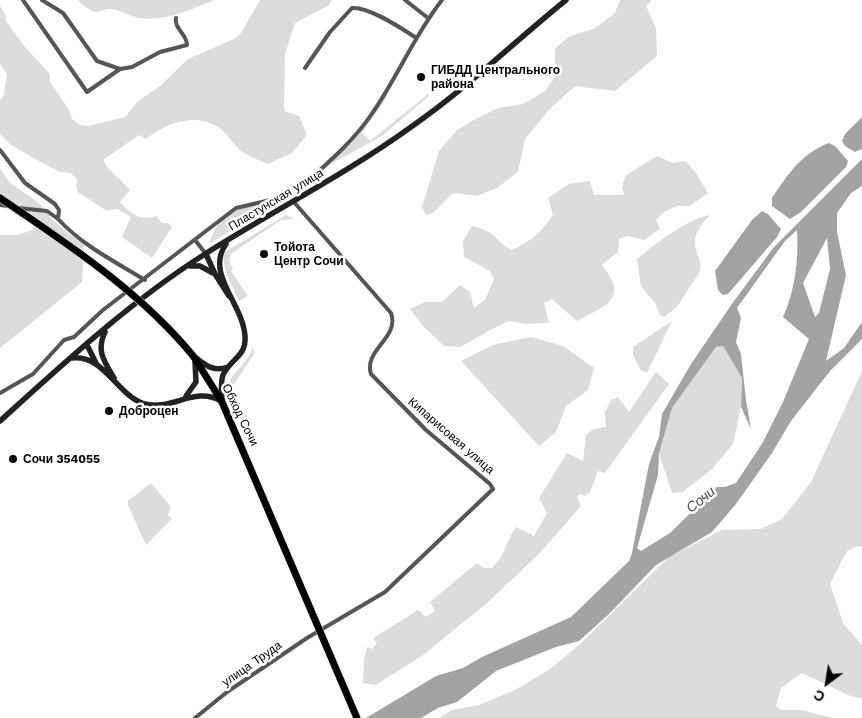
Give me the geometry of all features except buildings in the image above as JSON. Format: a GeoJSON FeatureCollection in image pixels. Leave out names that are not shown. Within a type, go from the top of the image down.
{"type":"FeatureCollection","features":[{"type":"Feature","properties":{"kind":"highway","name":"Обход Сочи"},"geometry":{"type":"LineString","coordinates":[[0,198],[124,288],[162,321],[194,357],[222,402],[357,718]]}},
{"type":"Feature","properties":{"kind":"main road","name":"Пластунская улица"},"geometry":{"type":"LineString","coordinates":[[0,421],[70,358],[188,266],[372,154],[412,127],[566,0]]}},
{"type":"Feature","properties":{"kind":"main road"},"geometry":{"type":"LineString","coordinates":[[217,273],[220,253],[228,241]]}},
{"type":"Feature","properties":{"kind":"main road"},"geometry":{"type":"LineString","coordinates":[[87,345],[117,384],[130,396],[148,404],[166,405],[184,398],[206,395],[222,402],[222,378],[240,356],[245,343],[244,329],[232,299],[206,254]]}},
{"type":"Feature","properties":{"kind":"main road"},"geometry":{"type":"LineString","coordinates":[[188,266],[205,267],[217,273]]}},
{"type":"Feature","properties":{"kind":"main road"},"geometry":{"type":"LineString","coordinates":[[100,362],[100,345],[106,329]]}},
{"type":"Feature","properties":{"kind":"main road"},"geometry":{"type":"LineString","coordinates":[[194,357],[217,370],[230,366]]}},
{"type":"Feature","properties":{"kind":"main road"},"geometry":{"type":"LineString","coordinates":[[184,398],[196,382],[197,370],[194,357]]}},
{"type":"Feature","properties":{"kind":"main road"},"geometry":{"type":"LineString","coordinates":[[70,358],[85,358],[100,362]]}},
{"type":"Feature","properties":{"kind":"street"},"geometry":{"type":"LineString","coordinates":[[22,0],[87,92],[120,70],[132,67],[160,52],[187,45],[186,37],[176,26],[176,18]]}},
{"type":"Feature","properties":{"kind":"street"},"geometry":{"type":"LineString","coordinates":[[42,0],[63,13],[98,61],[120,70]]}},
{"type":"Feature","properties":{"kind":"street"},"geometry":{"type":"LineString","coordinates":[[404,0],[428,18]]}},
{"type":"Feature","properties":{"kind":"street","name":"Пластунская улица"},"geometry":{"type":"LineString","coordinates":[[308,181],[328,163],[371,115],[416,36],[442,0]]}},
{"type":"Feature","properties":{"kind":"street"},"geometry":{"type":"LineString","coordinates":[[305,68],[330,32],[352,8],[368,12],[416,36]]}},
{"type":"Feature","properties":{"kind":"street"},"geometry":{"type":"LineString","coordinates":[[0,150],[25,183],[55,204],[59,210],[58,219]]}},
{"type":"Feature","properties":{"kind":"street"},"geometry":{"type":"LineString","coordinates":[[0,393],[33,374],[64,340],[74,337],[103,310],[236,208],[279,198]]}},
{"type":"Feature","properties":{"kind":"street","name":"Кипарисовая улица"},"geometry":{"type":"LineString","coordinates":[[293,201],[391,313],[393,323],[371,359],[371,374],[426,430],[493,488],[385,592],[322,629]]}},
{"type":"Feature","properties":{"kind":"street"},"geometry":{"type":"LineString","coordinates":[[0,205],[47,211],[84,243],[144,280]]}},
{"type":"Feature","properties":{"kind":"street"},"geometry":{"type":"LineString","coordinates":[[195,240],[206,254]]}},
{"type":"Feature","properties":{"kind":"street","name":"улица Труда"},"geometry":{"type":"LineString","coordinates":[[195,718],[227,692],[322,629]]}},
{"type":"Feature","properties":{"kind":"shaded area"},"geometry":{"type":"Polygon","coordinates":[[[78,0],[214,0],[168,17],[149,19],[139,18],[110,9],[98,12],[91,11],[78,0]]]}},
{"type":"Feature","properties":{"kind":"shaded area"},"geometry":{"type":"Polygon","coordinates":[[[260,0],[332,0],[328,6],[295,23],[285,54],[284,111],[299,116],[307,135],[292,153],[268,164],[240,150],[218,127],[200,120],[181,121],[162,128],[146,139],[139,135],[103,160],[108,168],[130,190],[120,202],[124,206],[140,217],[156,216],[162,223],[168,223],[172,227],[152,258],[122,237],[131,217],[117,209],[107,211],[78,192],[76,187],[77,180],[71,173],[60,172],[39,161],[11,145],[0,134],[0,100],[4,95],[7,74],[0,64],[0,6],[5,14],[6,21],[25,47],[50,74],[50,82],[69,110],[72,119],[80,125],[88,126],[125,117],[138,101],[159,87],[188,59],[234,39],[241,33],[260,0]]]}},
{"type":"Feature","properties":{"kind":"shaded area"},"geometry":{"type":"Polygon","coordinates":[[[620,0],[652,0],[646,6],[656,28],[657,56],[615,91],[575,86],[549,110],[525,139],[518,172],[497,188],[477,196],[453,193],[433,213],[426,215],[422,207],[439,151],[457,130],[498,108],[523,104],[545,91],[555,77],[555,49],[568,37],[595,28],[615,13],[620,0]]]}},
{"type":"Feature","properties":{"kind":"shaded area"},"geometry":{"type":"Polygon","coordinates":[[[391,86],[384,102],[362,133],[370,141],[428,94],[429,96],[382,136],[329,165],[352,140],[391,86]]]}},
{"type":"Feature","properties":{"kind":"shaded area"},"geometry":{"type":"Polygon","coordinates":[[[862,117],[862,149],[855,152],[845,146],[842,141],[845,134],[862,117]]]}},
{"type":"Feature","properties":{"kind":"shaded area"},"geometry":{"type":"Polygon","coordinates":[[[829,143],[835,146],[848,161],[846,167],[801,212],[790,219],[772,206],[772,198],[803,158],[819,147],[829,143]]]}},
{"type":"Feature","properties":{"kind":"shaded area"},"geometry":{"type":"Polygon","coordinates":[[[657,156],[673,163],[685,161],[694,170],[708,193],[690,206],[677,206],[664,212],[656,220],[660,229],[644,240],[628,236],[619,239],[618,252],[602,265],[614,286],[614,293],[611,300],[597,310],[577,321],[552,299],[544,303],[549,323],[526,324],[509,321],[460,347],[444,346],[423,326],[410,309],[425,302],[442,302],[460,285],[470,292],[474,308],[485,300],[494,279],[490,271],[464,257],[463,241],[472,226],[486,230],[511,250],[530,240],[544,227],[553,215],[548,198],[569,184],[590,181],[594,195],[624,195],[622,187],[625,176],[657,156]]]}},
{"type":"Feature","properties":{"kind":"shaded area"},"geometry":{"type":"Polygon","coordinates":[[[862,159],[862,186],[851,193],[837,213],[837,232],[846,275],[826,361],[844,348],[862,322],[862,339],[830,371],[791,421],[772,453],[736,504],[712,532],[656,565],[609,614],[579,641],[556,647],[496,671],[457,702],[438,708],[421,718],[366,718],[436,676],[463,668],[482,657],[571,617],[629,561],[649,464],[659,437],[662,414],[691,364],[774,247],[862,159]],[[797,230],[785,241],[737,308],[741,318],[736,342],[741,354],[751,429],[741,407],[742,378],[723,346],[716,347],[672,408],[659,453],[658,475],[637,548],[641,551],[670,533],[717,487],[725,487],[736,483],[763,442],[783,402],[809,339],[783,317],[791,296],[795,274],[797,230]],[[827,238],[803,283],[815,317],[819,313],[830,269],[827,238]]]}},
{"type":"Feature","properties":{"kind":"shaded area"},"geometry":{"type":"Polygon","coordinates":[[[0,168],[10,183],[39,203],[51,218],[69,234],[84,243],[82,282],[0,348],[0,235],[17,235],[33,230],[34,226],[0,204],[0,168]]]}},
{"type":"Feature","properties":{"kind":"shaded area"},"geometry":{"type":"Polygon","coordinates":[[[276,202],[209,244],[219,223],[226,216],[243,208],[276,202]]]}},
{"type":"Feature","properties":{"kind":"shaded area"},"geometry":{"type":"Polygon","coordinates":[[[762,211],[768,214],[781,229],[777,237],[728,294],[723,295],[718,290],[715,271],[752,220],[762,211]]]}},
{"type":"Feature","properties":{"kind":"shaded area"},"geometry":{"type":"Polygon","coordinates":[[[286,215],[294,219],[281,220],[231,254],[229,261],[233,269],[231,271],[248,296],[239,301],[225,270],[225,252],[286,215]]]}},
{"type":"Feature","properties":{"kind":"shaded area"},"geometry":{"type":"Polygon","coordinates":[[[710,215],[700,228],[695,239],[695,247],[701,267],[700,271],[677,307],[664,317],[660,315],[655,303],[641,286],[637,259],[691,221],[710,215]]]}},
{"type":"Feature","properties":{"kind":"shaded area"},"geometry":{"type":"Polygon","coordinates":[[[672,321],[647,373],[641,371],[633,355],[633,347],[672,321]]]}},
{"type":"Feature","properties":{"kind":"shaded area"},"geometry":{"type":"Polygon","coordinates":[[[531,337],[563,346],[594,368],[588,390],[566,406],[556,432],[539,446],[461,361],[493,345],[531,337]]]}},
{"type":"Feature","properties":{"kind":"shaded area"},"geometry":{"type":"Polygon","coordinates":[[[723,346],[742,378],[741,407],[733,444],[712,469],[683,492],[672,493],[659,453],[672,408],[716,347],[723,346]]]}},
{"type":"Feature","properties":{"kind":"shaded area"},"geometry":{"type":"Polygon","coordinates":[[[253,347],[254,354],[231,389],[252,425],[246,428],[235,408],[229,386],[231,379],[248,358],[253,347]]]}},
{"type":"Feature","properties":{"kind":"shaded area"},"geometry":{"type":"Polygon","coordinates":[[[862,371],[862,547],[858,546],[847,551],[830,584],[843,623],[862,645],[862,699],[848,695],[802,673],[781,688],[776,706],[781,710],[801,710],[833,718],[439,718],[452,710],[479,705],[515,690],[550,669],[578,646],[669,557],[722,530],[760,529],[782,519],[811,482],[862,371]]]}},
{"type":"Feature","properties":{"kind":"shaded area"},"geometry":{"type":"Polygon","coordinates":[[[656,372],[669,384],[605,473],[598,471],[590,492],[585,496],[580,494],[577,497],[581,506],[538,555],[487,603],[423,655],[376,685],[363,683],[364,659],[367,647],[372,649],[377,643],[373,638],[418,610],[426,617],[435,611],[430,602],[477,563],[484,568],[492,568],[500,558],[516,527],[534,536],[547,513],[539,498],[567,453],[583,461],[586,435],[594,429],[606,427],[605,412],[611,400],[618,397],[629,412],[656,372]]]}},
{"type":"Feature","properties":{"kind":"shaded area"},"geometry":{"type":"Polygon","coordinates":[[[151,483],[171,507],[168,515],[172,519],[146,545],[128,505],[128,501],[151,483]]]}},
{"type":"Feature","properties":{"kind":"place","name":"ГИБДД Центрального района"},"geometry":{"type":"Point","coordinates":[421,77]}},
{"type":"Feature","properties":{"kind":"place","name":"Тойота Центр Сочи"},"geometry":{"type":"Point","coordinates":[264,254]}},
{"type":"Feature","properties":{"kind":"place","name":"Доброцен"},"geometry":{"type":"Point","coordinates":[109,411]}},
{"type":"Feature","properties":{"kind":"place","name":"Сочи 354055"},"geometry":{"type":"Point","coordinates":[13,459]}},
{"type":"Feature","properties":{"kind":"water label","name":"Сочи"},"geometry":{"type":"Point","coordinates":[701,500]}}]}
